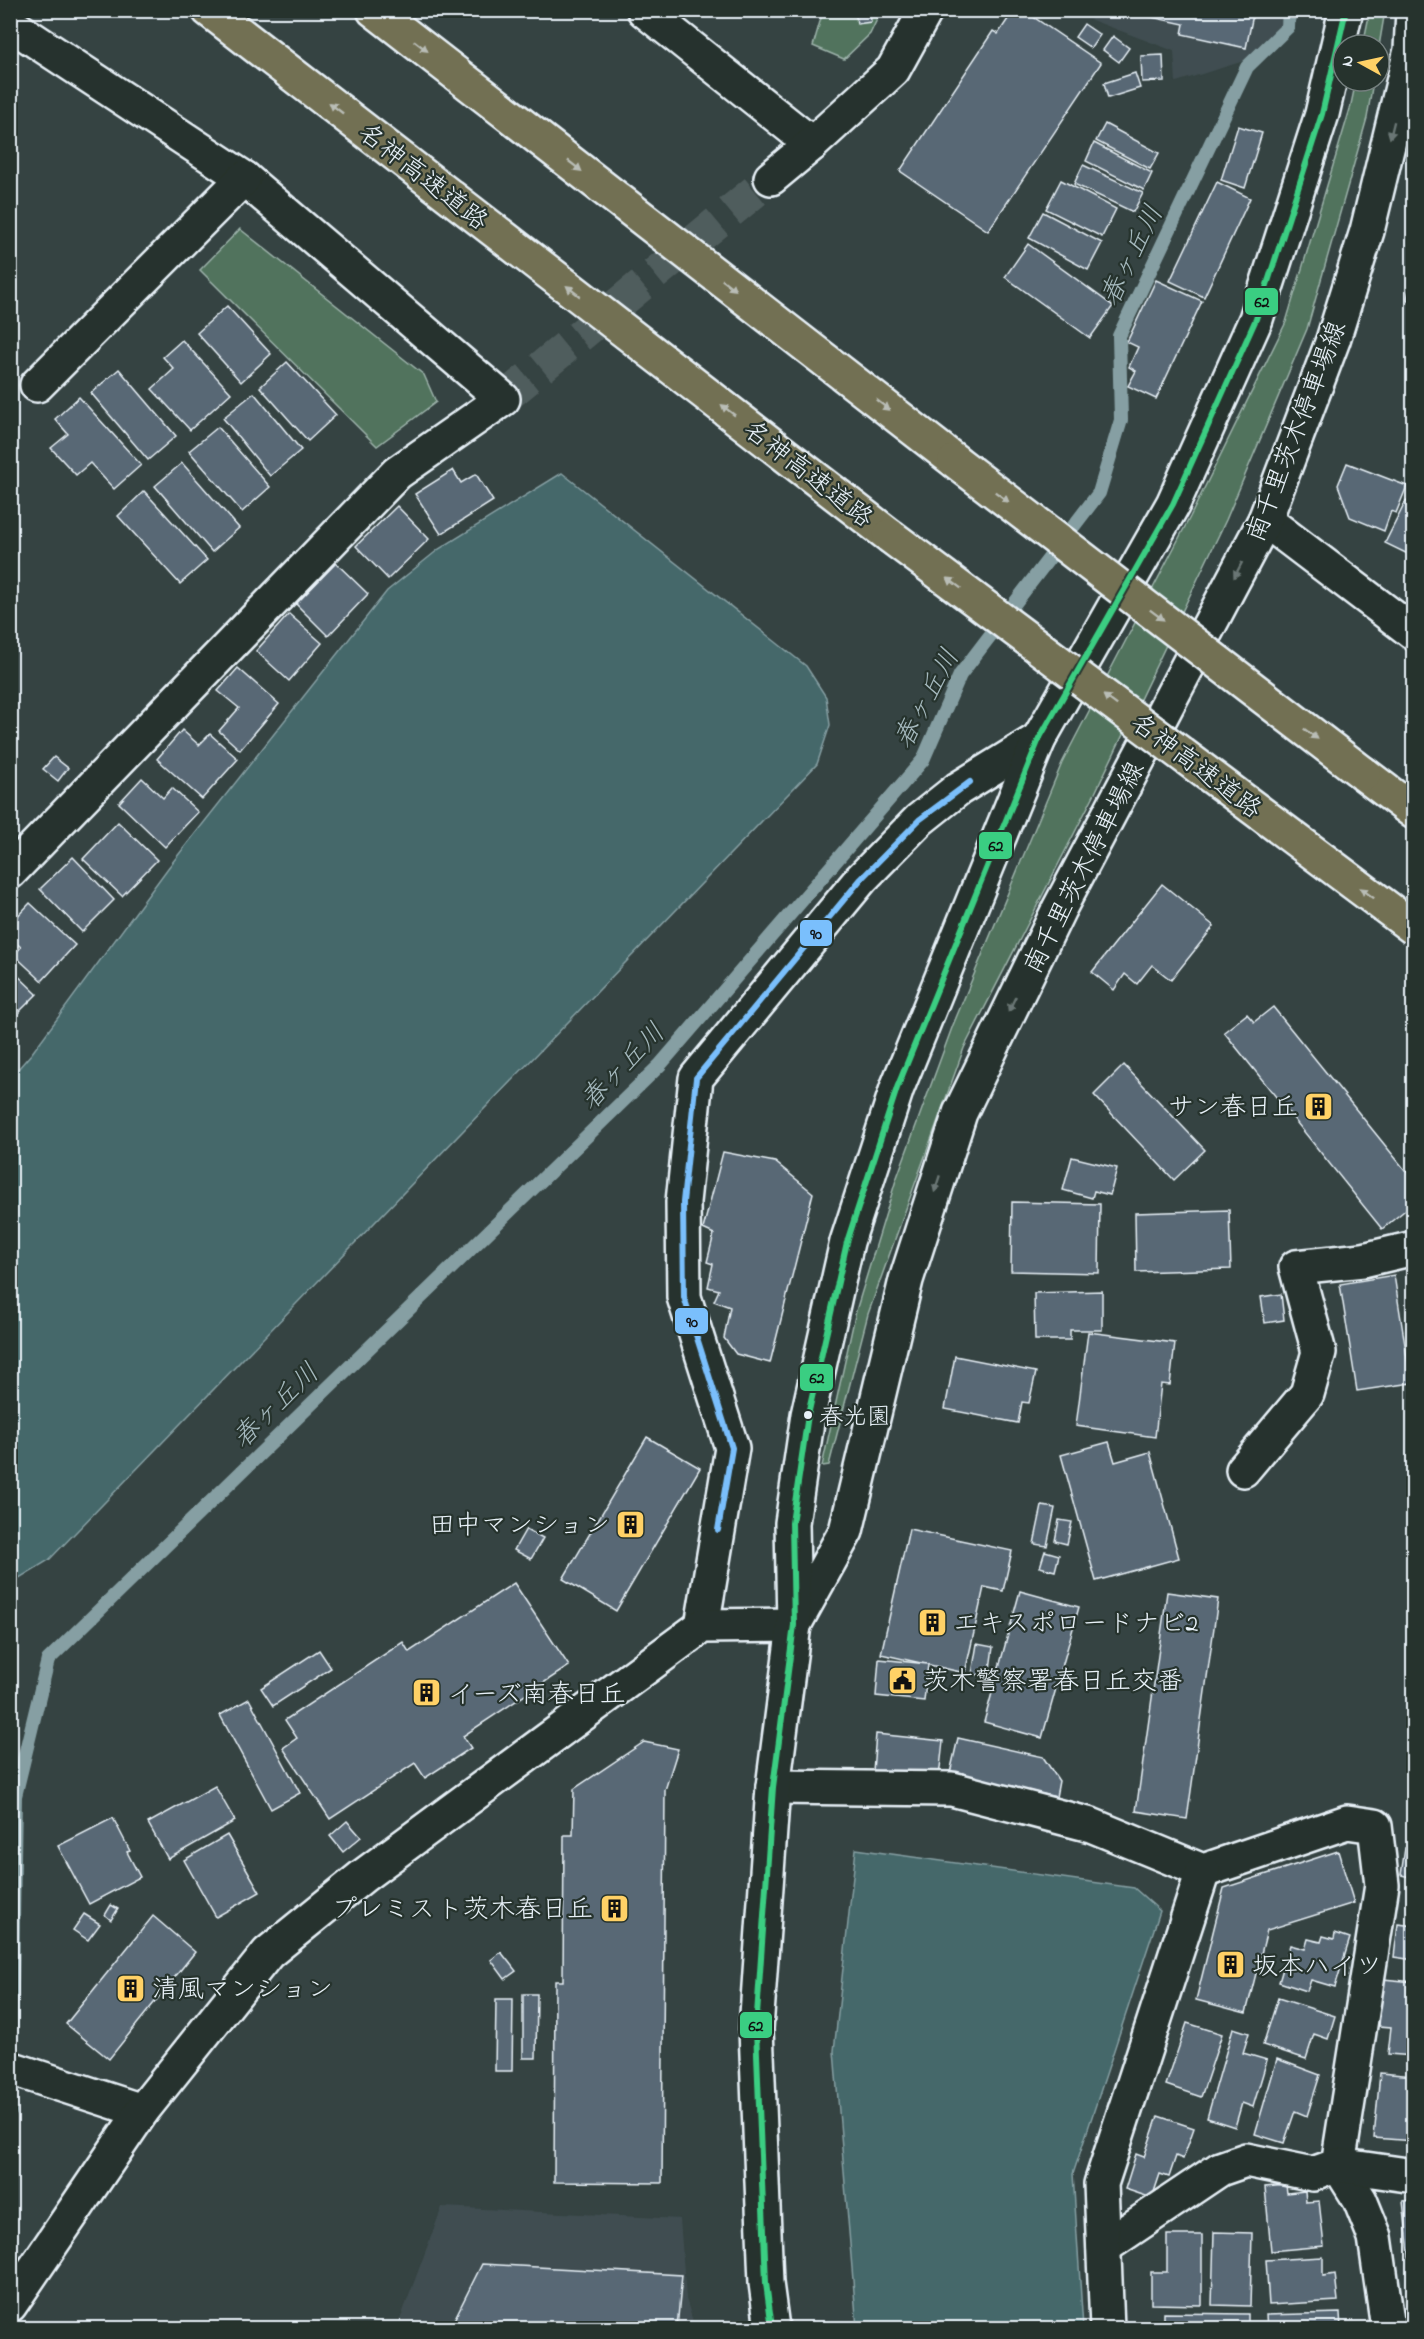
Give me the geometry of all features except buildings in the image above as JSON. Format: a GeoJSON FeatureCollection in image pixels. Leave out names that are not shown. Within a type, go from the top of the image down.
{"type":"FeatureCollection","features":[{"type":"Feature","properties":{"kind":"highway","name":"名神高速道路"},"geometry":{"type":"LineString","coordinates":[[209,10],[890,536],[1413,928]]}},
{"type":"Feature","properties":{"kind":"highway"},"geometry":{"type":"LineString","coordinates":[[374,10],[955,461],[1413,812]]}},
{"type":"Feature","properties":{"kind":"highway"},"geometry":{"type":"LineString","coordinates":[[1364,774],[1413,806]]}},
{"type":"Feature","properties":{"kind":"street"},"geometry":{"type":"LineString","coordinates":[[644,10],[812,144]]}},
{"type":"Feature","properties":{"kind":"street"},"geometry":{"type":"LineString","coordinates":[[771,178],[893,70],[926,10]]}},
{"type":"Feature","properties":{"kind":"street","name":"南千里茨木停車場線"},"geometry":{"type":"LineString","coordinates":[[772,2328],[766,2283],[756,2029],[773,1787],[794,1625],[792,1523],[808,1415],[847,1242],[897,1088],[1039,739],[1173,504],[1256,320],[1322,114],[1346,10]]}},
{"type":"Feature","properties":{"kind":"street","name":"南千里茨木停車場線"},"geometry":{"type":"LineString","coordinates":[[794,1625],[846,1531],[906,1280],[960,1113],[1059,909],[1264,520],[1333,340],[1367,231],[1411,50],[1413,10]]}},
{"type":"Feature","properties":{"kind":"street"},"geometry":{"type":"LineString","coordinates":[[10,24],[244,178],[503,399],[397,472],[10,872]]}},
{"type":"Feature","properties":{"kind":"street"},"geometry":{"type":"LineString","coordinates":[[37,385],[244,178]]}},
{"type":"Feature","properties":{"kind":"street"},"geometry":{"type":"LineString","coordinates":[[1264,520],[1413,633]]}},
{"type":"Feature","properties":{"kind":"street"},"geometry":{"type":"LineString","coordinates":[[702,1626],[732,1448],[684,1296],[683,1202],[696,1078],[861,879],[919,820],[958,789],[1039,739]]}},
{"type":"Feature","properties":{"kind":"street"},"geometry":{"type":"LineString","coordinates":[[1243,1470],[1307,1394],[1319,1352],[1296,1267],[1363,1260],[1413,1248]]}},
{"type":"Feature","properties":{"kind":"street"},"geometry":{"type":"LineString","coordinates":[[10,2305],[142,2111],[268,1953],[363,1876],[702,1626],[794,1625]]}},
{"type":"Feature","properties":{"kind":"street"},"geometry":{"type":"LineString","coordinates":[[773,1787],[952,1789],[1091,1825],[1203,1871],[1347,1822],[1375,1826],[1382,1885],[1338,2165],[1360,2200],[1375,2237],[1388,2328]]}},
{"type":"Feature","properties":{"kind":"street"},"geometry":{"type":"LineString","coordinates":[[1107,2328],[1101,2184],[1203,1871]]}},
{"type":"Feature","properties":{"kind":"street"},"geometry":{"type":"LineString","coordinates":[[10,2068],[142,2111]]}},
{"type":"Feature","properties":{"kind":"street"},"geometry":{"type":"LineString","coordinates":[[1104,2247],[1220,2169],[1246,2160],[1313,2174],[1338,2165],[1413,2176]]}},
{"type":"Feature","properties":{"kind":"shaded area"},"geometry":{"type":"Polygon","coordinates":[[[1068,11],[1285,11],[1284,22],[1247,60],[1176,82],[1174,51],[1068,11]]]}},
{"type":"Feature","properties":{"kind":"shaded area"},"geometry":{"type":"Polygon","coordinates":[[[442,2207],[680,2219],[686,2299],[695,2328],[397,2328],[442,2207]]]}},
{"type":"Feature","properties":{"kind":"green space"},"geometry":{"type":"Polygon","coordinates":[[[823,11],[881,11],[870,34],[844,59],[813,46],[823,11]]]}},
{"type":"Feature","properties":{"kind":"green space"},"geometry":{"type":"Polygon","coordinates":[[[1370,11],[1385,11],[1381,33],[1365,33],[1370,11]]]}},
{"type":"Feature","properties":{"kind":"green space"},"geometry":{"type":"Polygon","coordinates":[[[1353,93],[1371,93],[1367,118],[1307,329],[1226,520],[1095,793],[964,1048],[868,1314],[829,1465],[822,1466],[856,1311],[896,1180],[953,1025],[1062,763],[1190,517],[1286,322],[1353,93]]]}},
{"type":"Feature","properties":{"kind":"green space"},"geometry":{"type":"Polygon","coordinates":[[[240,229],[424,375],[436,402],[377,446],[200,270],[240,229]]]}},
{"type":"Feature","properties":{"kind":"water"},"geometry":{"type":"Polygon","coordinates":[[[562,473],[806,666],[826,697],[830,725],[817,764],[49,1560],[11,1583],[11,1077],[32,1053],[168,868],[387,591],[439,549],[562,473]]]}},
{"type":"Feature","properties":{"kind":"water"},"geometry":{"type":"Polygon","coordinates":[[[856,1849],[1134,1888],[1160,1911],[1073,2174],[1083,2328],[857,2328],[834,2051],[856,1849]]]}},
{"type":"Feature","properties":{"kind":"waterway","name":"春ヶ丘川"},"geometry":{"type":"LineString","coordinates":[[10,2112],[15,1796],[48,1660],[660,1065],[923,760],[960,675],[1099,493],[1121,420],[1119,336],[1247,67],[1288,27],[1289,10]]}},
{"type":"Feature","properties":{"kind":"tunnel"},"geometry":{"type":"LineString","coordinates":[[503,399],[771,178]]}},
{"type":"Feature","properties":{"kind":"transit line","name":"62"},"geometry":{"type":"LineString","coordinates":[[772,2328],[766,2283],[756,2029],[773,1787],[794,1625],[792,1523],[808,1415],[847,1242],[897,1088],[1039,739],[1173,504],[1256,319],[1322,114],[1346,10]]}},
{"type":"Feature","properties":{"kind":"transit line","name":"90"},"geometry":{"type":"LineString","coordinates":[[718,1530],[732,1448],[684,1297],[683,1202],[696,1078],[861,879],[919,820],[970,782]]}},
{"type":"Feature","properties":{"kind":"place","name":"サン春日丘"},"geometry":{"type":"Point","coordinates":[1319,1106]}},
{"type":"Feature","properties":{"kind":"place","name":"春光園"},"geometry":{"type":"Point","coordinates":[808,1415]}},
{"type":"Feature","properties":{"kind":"place","name":"田中マンション"},"geometry":{"type":"Point","coordinates":[631,1524]}},
{"type":"Feature","properties":{"kind":"place","name":"エキスポロードナビ2"},"geometry":{"type":"Point","coordinates":[932,1622]}},
{"type":"Feature","properties":{"kind":"place","name":"茨木警察署春日丘交番"},"geometry":{"type":"Point","coordinates":[902,1680]}},
{"type":"Feature","properties":{"kind":"place","name":"イーズ南春日丘"},"geometry":{"type":"Point","coordinates":[427,1693]}},
{"type":"Feature","properties":{"kind":"place","name":"プレミスト茨木春日丘"},"geometry":{"type":"Point","coordinates":[614,1908]}},
{"type":"Feature","properties":{"kind":"place","name":"坂本ハイツ"},"geometry":{"type":"Point","coordinates":[1231,1965]}},
{"type":"Feature","properties":{"kind":"place","name":"清風マンション"},"geometry":{"type":"Point","coordinates":[131,1988]}}]}
